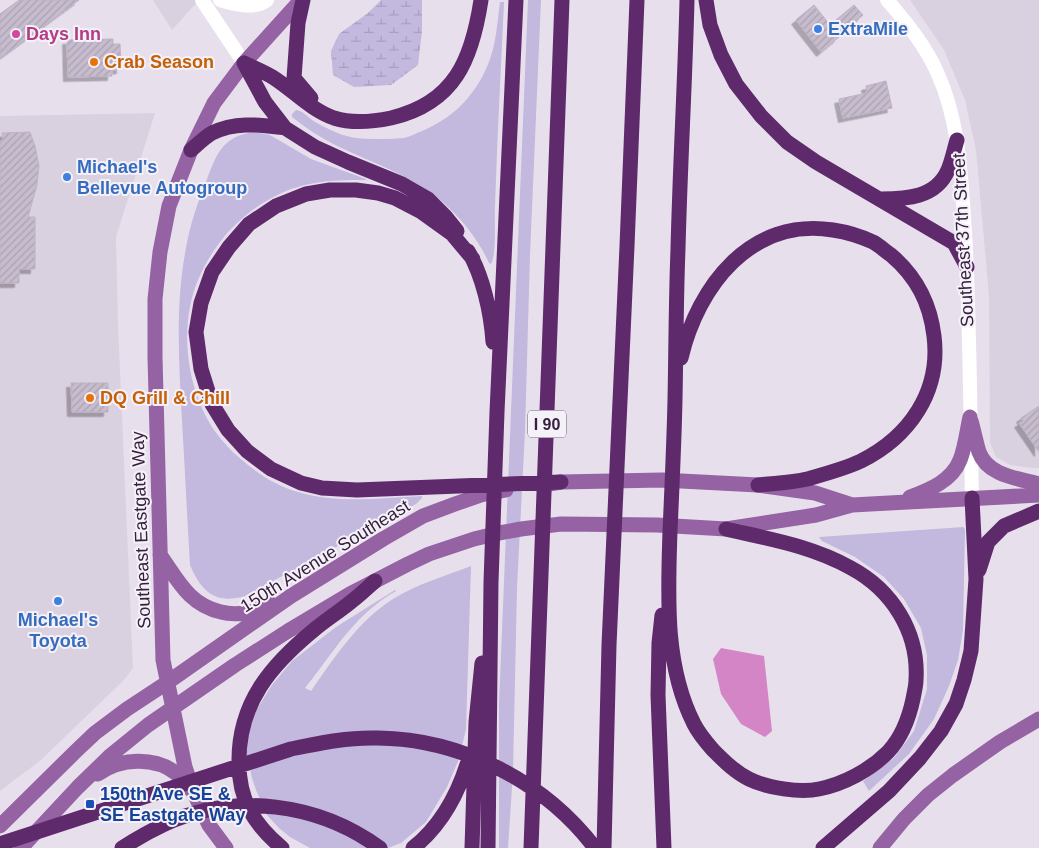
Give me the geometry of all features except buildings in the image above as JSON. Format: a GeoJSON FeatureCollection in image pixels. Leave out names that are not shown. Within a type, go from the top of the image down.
{"type":"FeatureCollection","features":[{"type":"Feature","properties":{"kind":"highway"},"geometry":{"type":"LineString","coordinates":[[302,0],[298,23],[294,78],[305,92],[332,117]]}},
{"type":"Feature","properties":{"kind":"highway"},"geometry":{"type":"LineString","coordinates":[[244,63],[274,78],[306,104],[332,117],[345,121],[371,122],[404,115],[427,104],[445,91],[457,75],[467,57],[477,28],[481,0]]}},
{"type":"Feature","properties":{"kind":"highway"},"geometry":{"type":"LineString","coordinates":[[488,848],[491,582],[516,0]]}},
{"type":"Feature","properties":{"kind":"highway","name":"I 90"},"geometry":{"type":"LineString","coordinates":[[531,848],[562,0]]}},
{"type":"Feature","properties":{"kind":"highway"},"geometry":{"type":"LineString","coordinates":[[604,848],[609,645],[637,0]]}},
{"type":"Feature","properties":{"kind":"highway"},"geometry":{"type":"LineString","coordinates":[[687,0],[670,555],[670,620],[672,652],[677,680],[685,705],[696,728],[707,744],[725,763],[748,778],[770,786],[792,790],[818,790],[843,782],[876,763],[890,750],[899,736],[910,711],[916,681],[916,659],[910,632],[887,595],[853,569],[827,556],[789,543],[726,529]]}},
{"type":"Feature","properties":{"kind":"highway"},"geometry":{"type":"LineString","coordinates":[[706,0],[710,24],[721,55],[736,84],[761,116],[787,142],[809,157],[954,243],[967,267]]}},
{"type":"Feature","properties":{"kind":"highway"},"geometry":{"type":"LineString","coordinates":[[244,63],[265,102],[285,128],[315,147],[402,184],[428,199],[445,216],[459,235],[473,259],[484,288],[492,334],[497,412]]}},
{"type":"Feature","properties":{"kind":"highway"},"geometry":{"type":"LineString","coordinates":[[191,150],[211,134],[228,127],[241,124],[285,128]]}},
{"type":"Feature","properties":{"kind":"highway"},"geometry":{"type":"LineString","coordinates":[[879,199],[915,197],[930,191],[941,182],[948,171],[957,140]]}},
{"type":"Feature","properties":{"kind":"highway"},"geometry":{"type":"LineString","coordinates":[[473,259],[452,234],[420,211],[395,198],[378,192],[330,190],[306,194],[276,206],[249,224],[229,246],[212,272],[201,303],[196,332],[201,370],[212,404],[228,430],[247,451],[271,469],[301,483],[322,488],[357,490],[561,482]]}},
{"type":"Feature","properties":{"kind":"highway"},"geometry":{"type":"LineString","coordinates":[[675,399],[682,356],[688,333],[698,310],[715,281],[735,259],[754,244],[775,234],[797,229],[822,228],[874,242],[892,256],[911,275],[924,297],[932,321],[936,347],[934,368],[927,394],[917,415],[902,433],[885,447],[860,462],[805,479],[758,485]]}},
{"type":"Feature","properties":{"kind":"highway"},"geometry":{"type":"LineString","coordinates":[[823,848],[889,791],[920,758],[940,731],[956,704],[971,651],[976,578],[972,498]]}},
{"type":"Feature","properties":{"kind":"highway"},"geometry":{"type":"LineString","coordinates":[[976,578],[988,542],[1004,526],[1039,511]]}},
{"type":"Feature","properties":{"kind":"highway"},"geometry":{"type":"LineString","coordinates":[[664,848],[658,686],[659,643],[670,555]]}},
{"type":"Feature","properties":{"kind":"highway"},"geometry":{"type":"LineString","coordinates":[[282,848],[268,836],[254,818],[244,799],[239,777],[238,745],[247,712],[259,688],[278,662],[315,629],[375,581]]}},
{"type":"Feature","properties":{"kind":"highway"},"geometry":{"type":"LineString","coordinates":[[413,848],[437,824],[450,805],[463,778],[476,722],[491,582]]}},
{"type":"Feature","properties":{"kind":"highway"},"geometry":{"type":"LineString","coordinates":[[594,848],[609,645]]}},
{"type":"Feature","properties":{"kind":"highway"},"geometry":{"type":"LineString","coordinates":[[472,848],[476,722]]}},
{"type":"Feature","properties":{"kind":"highway"},"geometry":{"type":"LineString","coordinates":[[0,844],[291,748],[353,738],[377,738],[402,739],[450,749],[477,758],[500,769],[547,800],[577,826],[594,848]]}},
{"type":"Feature","properties":{"kind":"highway"},"geometry":{"type":"LineString","coordinates":[[122,848],[166,824],[183,818],[230,806],[262,805],[296,810],[318,816],[343,826],[380,848]]}},
{"type":"Feature","properties":{"kind":"main road","name":"Southeast Eastgate Way"},"geometry":{"type":"LineString","coordinates":[[226,848],[209,826],[185,767],[163,660],[155,300],[160,252],[169,206],[191,150],[214,103],[244,63],[302,0]]}},
{"type":"Feature","properties":{"kind":"main road"},"geometry":{"type":"LineString","coordinates":[[970,417],[980,453],[986,464],[994,471],[1039,484]]}},
{"type":"Feature","properties":{"kind":"main road"},"geometry":{"type":"LineString","coordinates":[[897,503],[930,489],[945,480],[955,469],[960,460],[970,417]]}},
{"type":"Feature","properties":{"kind":"main road","name":"150th Avenue Southeast"},"geometry":{"type":"LineString","coordinates":[[0,826],[76,751],[127,709],[291,596],[423,516],[481,495],[513,488],[561,482],[662,480],[758,485],[815,492],[852,505]]}},
{"type":"Feature","properties":{"kind":"main road","name":"150th Avenue Southeast"},"geometry":{"type":"LineString","coordinates":[[21,848],[110,755],[148,725],[288,631],[350,594],[429,554],[499,533],[561,524],[657,525],[726,529],[816,515],[852,505],[1039,495]]}},
{"type":"Feature","properties":{"kind":"main road"},"geometry":{"type":"LineString","coordinates":[[160,555],[184,590],[198,604],[212,610],[226,614],[244,613],[291,596]]}},
{"type":"Feature","properties":{"kind":"main road"},"geometry":{"type":"LineString","coordinates":[[880,848],[904,819],[928,795],[1000,742],[1039,719]]}},
{"type":"Feature","properties":{"kind":"main road"},"geometry":{"type":"LineString","coordinates":[[78,787],[105,768],[123,762],[136,761],[162,765],[177,774],[194,793]]}},
{"type":"Feature","properties":{"kind":"street"},"geometry":{"type":"LineString","coordinates":[[202,0],[244,63]]}},
{"type":"Feature","properties":{"kind":"street"},"geometry":{"type":"LineString","coordinates":[[220,0],[232,4],[250,5],[262,4],[267,0]]}},
{"type":"Feature","properties":{"kind":"street","name":"Southeast 37th Street"},"geometry":{"type":"LineString","coordinates":[[888,0],[922,44],[937,72],[950,106],[957,140],[967,267],[972,498]]}},
{"type":"Feature","properties":{"kind":"shaded area"},"geometry":{"type":"Polygon","coordinates":[[[153,0],[199,0],[172,30],[153,0]]]}},
{"type":"Feature","properties":{"kind":"shaded area"},"geometry":{"type":"Polygon","coordinates":[[[910,0],[1039,0],[1039,468],[1010,465],[996,457],[990,443],[989,296],[976,150],[965,100],[944,50],[910,0]]]}},
{"type":"Feature","properties":{"kind":"shaded area"},"geometry":{"type":"Polygon","coordinates":[[[155,113],[116,237],[133,668],[125,679],[41,760],[0,791],[0,116],[155,113]]]}},
{"type":"Feature","properties":{"kind":"shaded area"},"geometry":{"type":"Polygon","coordinates":[[[721,648],[764,656],[772,731],[765,737],[741,724],[721,694],[713,659],[721,648]]]}},
{"type":"Feature","properties":{"kind":"green space"},"geometry":{"type":"Polygon","coordinates":[[[381,0],[422,0],[422,31],[418,65],[391,85],[354,87],[333,75],[331,51],[339,34],[368,13],[381,0]]]}},
{"type":"Feature","properties":{"kind":"green space"},"geometry":{"type":"Polygon","coordinates":[[[528,0],[541,0],[530,255],[525,431],[517,588],[513,772],[508,848],[499,848],[499,703],[528,0]]]}},
{"type":"Feature","properties":{"kind":"green space"},"geometry":{"type":"Polygon","coordinates":[[[500,2],[504,2],[495,245],[491,264],[458,217],[426,189],[402,175],[326,140],[292,117],[292,114],[296,110],[335,132],[362,139],[404,138],[433,126],[452,114],[468,98],[481,79],[492,53],[500,2]]]}},
{"type":"Feature","properties":{"kind":"green space"},"geometry":{"type":"Polygon","coordinates":[[[254,132],[270,135],[311,159],[366,180],[340,180],[316,183],[304,185],[280,194],[254,209],[240,220],[217,246],[200,275],[194,291],[188,322],[187,338],[190,371],[199,402],[214,430],[231,450],[261,475],[275,483],[313,496],[328,498],[375,499],[422,496],[422,498],[416,504],[245,596],[225,599],[210,594],[204,589],[190,565],[180,378],[180,291],[190,231],[213,163],[227,142],[243,134],[254,132]]]}},
{"type":"Feature","properties":{"kind":"green space"},"geometry":{"type":"Polygon","coordinates":[[[963,527],[965,529],[963,630],[958,660],[949,686],[934,719],[909,754],[869,791],[863,781],[894,758],[914,731],[927,689],[927,655],[921,628],[904,599],[884,577],[855,557],[822,541],[819,537],[963,527]]]}},
{"type":"Feature","properties":{"kind":"green space"},"geometry":{"type":"Polygon","coordinates":[[[471,566],[466,729],[459,759],[447,787],[426,822],[401,843],[388,848],[310,848],[290,837],[267,815],[252,778],[246,751],[246,737],[257,709],[272,685],[292,661],[336,627],[395,590],[367,612],[342,639],[305,688],[311,691],[348,641],[380,608],[412,589],[471,566]]]}},
{"type":"Feature","properties":{"kind":"place","name":"ExtraMile"},"geometry":{"type":"Point","coordinates":[818,29]}},
{"type":"Feature","properties":{"kind":"place","name":"Days Inn"},"geometry":{"type":"Point","coordinates":[16,34]}},
{"type":"Feature","properties":{"kind":"place","name":"Crab Season"},"geometry":{"type":"Point","coordinates":[94,62]}},
{"type":"Feature","properties":{"kind":"place","name":"Michael's Bellevue Autogroup"},"geometry":{"type":"Point","coordinates":[67,177]}},
{"type":"Feature","properties":{"kind":"place","name":"DQ Grill & Chill"},"geometry":{"type":"Point","coordinates":[90,398]}},
{"type":"Feature","properties":{"kind":"place","name":"Michael's Toyota"},"geometry":{"type":"Point","coordinates":[58,601]}},
{"type":"Feature","properties":{"kind":"place","name":"150th Ave SE & SE Eastgate Way"},"geometry":{"type":"Point","coordinates":[90,804]}}]}
